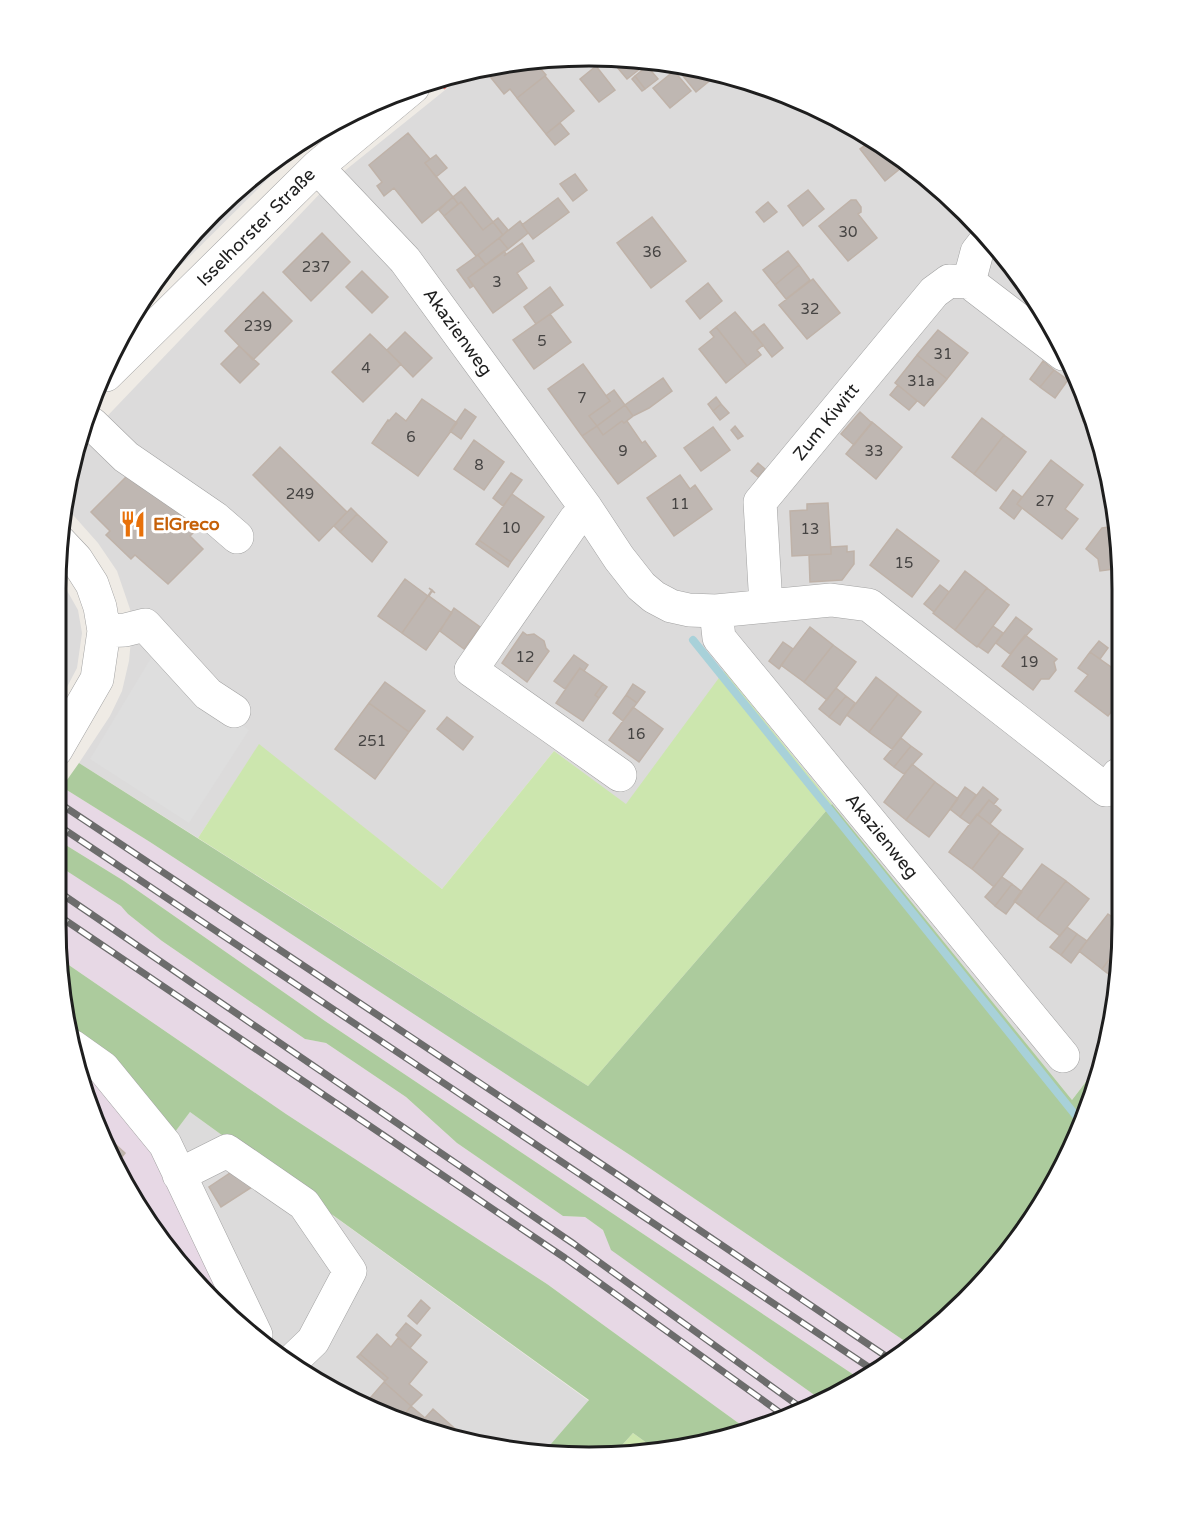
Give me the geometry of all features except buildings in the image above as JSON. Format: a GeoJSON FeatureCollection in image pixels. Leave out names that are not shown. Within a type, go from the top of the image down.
{"type":"FeatureCollection","features":[{"type":"Feature","properties":{"kind":"street","name":"Isselhorster Straße"},"geometry":{"type":"LineString","coordinates":[[117,364],[317,167],[391,105]]}},
{"type":"Feature","properties":{"kind":"street","name":"Akazienweg"},"geometry":{"type":"LineString","coordinates":[[317,167],[405,260],[586,508],[619,558],[641,586],[654,597],[671,606],[689,610],[716,611],[831,600],[868,605],[1112,782]]}},
{"type":"Feature","properties":{"kind":"street"},"geometry":{"type":"LineString","coordinates":[[983,245],[977,252],[969,282],[1051,345]]}},
{"type":"Feature","properties":{"kind":"street","name":"Zum Kiwitt"},"geometry":{"type":"LineString","coordinates":[[766,606],[760,502],[934,292],[949,281],[969,282]]}},
{"type":"Feature","properties":{"kind":"street"},"geometry":{"type":"LineString","coordinates":[[93,425],[126,457],[215,518],[237,537]]}},
{"type":"Feature","properties":{"kind":"street"},"geometry":{"type":"LineString","coordinates":[[586,508],[575,520],[471,670],[620,775]]}},
{"type":"Feature","properties":{"kind":"street"},"geometry":{"type":"LineString","coordinates":[[66,733],[98,679],[104,631],[100,607],[92,584],[76,559],[67,550]]}},
{"type":"Feature","properties":{"kind":"street","name":"Akazienweg"},"geometry":{"type":"LineString","coordinates":[[716,611],[719,638],[1063,1056]]}},
{"type":"Feature","properties":{"kind":"street"},"geometry":{"type":"LineString","coordinates":[[104,631],[125,630],[145,625],[208,694],[234,711]]}},
{"type":"Feature","properties":{"kind":"street"},"geometry":{"type":"LineString","coordinates":[[83,1054],[103,1068],[165,1144],[249,1321]]}},
{"type":"Feature","properties":{"kind":"street"},"geometry":{"type":"LineString","coordinates":[[179,1175],[227,1152],[303,1204],[350,1271],[313,1341],[296,1357]]}},
{"type":"Feature","properties":{"kind":"shaded area"},"geometry":{"type":"Polygon","coordinates":[[[555,67],[623,67],[657,70],[691,76],[757,94],[820,120],[850,136],[880,154],[934,196],[959,219],[1004,271],[1042,328],[1072,389],[1084,421],[1102,487],[1111,555],[1111,958],[1108,992],[1094,1059],[1088,1079],[1072,1100],[724,672],[626,805],[554,751],[442,889],[259,745],[198,838],[79,763],[110,716],[122,691],[129,661],[132,629],[130,609],[117,571],[98,543],[71,513],[89,438],[93,431],[332,181],[452,85],[521,70],[555,67]]]}},
{"type":"Feature","properties":{"kind":"shaded area"},"geometry":{"type":"Polygon","coordinates":[[[278,169],[171,275],[219,219],[278,169]]]}},
{"type":"Feature","properties":{"kind":"shaded area"},"geometry":{"type":"Polygon","coordinates":[[[66,589],[78,610],[82,633],[77,668],[66,689],[66,589]]]}},
{"type":"Feature","properties":{"kind":"shaded area"},"geometry":{"type":"Polygon","coordinates":[[[154,653],[203,699],[249,730],[189,823],[90,759],[154,653]]]}},
{"type":"Feature","properties":{"kind":"shaded area"},"geometry":{"type":"Polygon","coordinates":[[[66,790],[633,1157],[904,1341],[854,1375],[325,1021],[124,881],[66,845],[66,790]]]}},
{"type":"Feature","properties":{"kind":"shaded area"},"geometry":{"type":"Polygon","coordinates":[[[66,870],[122,906],[128,914],[162,941],[305,1039],[326,1043],[406,1097],[457,1143],[563,1216],[585,1217],[603,1230],[612,1250],[816,1395],[740,1424],[547,1284],[286,1114],[68,964],[66,870]]]}},
{"type":"Feature","properties":{"kind":"shaded area"},"geometry":{"type":"Polygon","coordinates":[[[89,1075],[152,1153],[221,1296],[174,1242],[136,1186],[106,1124],[89,1075]]]}},
{"type":"Feature","properties":{"kind":"shaded area"},"geometry":{"type":"Polygon","coordinates":[[[190,1112],[589,1401],[550,1446],[521,1443],[454,1429],[389,1407],[327,1377],[298,1359],[273,1341],[175,1132],[190,1112]]]}},
{"type":"Feature","properties":{"kind":"green space"},"geometry":{"type":"Polygon","coordinates":[[[724,671],[832,804],[588,1086],[198,838],[259,744],[442,889],[554,751],[626,804],[724,671]]]}},
{"type":"Feature","properties":{"kind":"green space"},"geometry":{"type":"Polygon","coordinates":[[[79,763],[588,1086],[832,804],[1072,1100],[1088,1079],[1058,1155],[1024,1215],[982,1269],[959,1294],[904,1341],[633,1157],[66,790],[66,781],[79,763]]]}},
{"type":"Feature","properties":{"kind":"green space"},"geometry":{"type":"Polygon","coordinates":[[[66,845],[124,881],[325,1021],[854,1375],[820,1393],[813,1394],[611,1250],[603,1230],[585,1217],[563,1216],[457,1143],[406,1097],[326,1043],[305,1039],[162,941],[121,906],[66,870],[66,845]]]}},
{"type":"Feature","properties":{"kind":"green space"},"geometry":{"type":"Polygon","coordinates":[[[68,964],[286,1114],[547,1284],[740,1424],[657,1443],[648,1444],[633,1433],[621,1446],[550,1446],[589,1400],[190,1112],[175,1132],[114,1057],[77,1030],[68,964]]]}},
{"type":"Feature","properties":{"kind":"green space"},"geometry":{"type":"Polygon","coordinates":[[[633,1433],[648,1444],[623,1446],[621,1446],[633,1433]]]}},
{"type":"Feature","properties":{"kind":"waterway"},"geometry":{"type":"LineString","coordinates":[[693,640],[1075,1115]]}},
{"type":"Feature","properties":{"kind":"railway"},"geometry":{"type":"LineString","coordinates":[[66,808],[885,1355]]}},
{"type":"Feature","properties":{"kind":"railway"},"geometry":{"type":"LineString","coordinates":[[66,831],[868,1366]]}},
{"type":"Feature","properties":{"kind":"railway"},"geometry":{"type":"LineString","coordinates":[[66,897],[574,1244],[796,1404]]}},
{"type":"Feature","properties":{"kind":"railway"},"geometry":{"type":"LineString","coordinates":[[66,921],[565,1258],[778,1411]]}},
{"type":"Feature","properties":{"kind":"place","name":"ElGreco"},"geometry":{"type":"Point","coordinates":[133,524]}}]}
